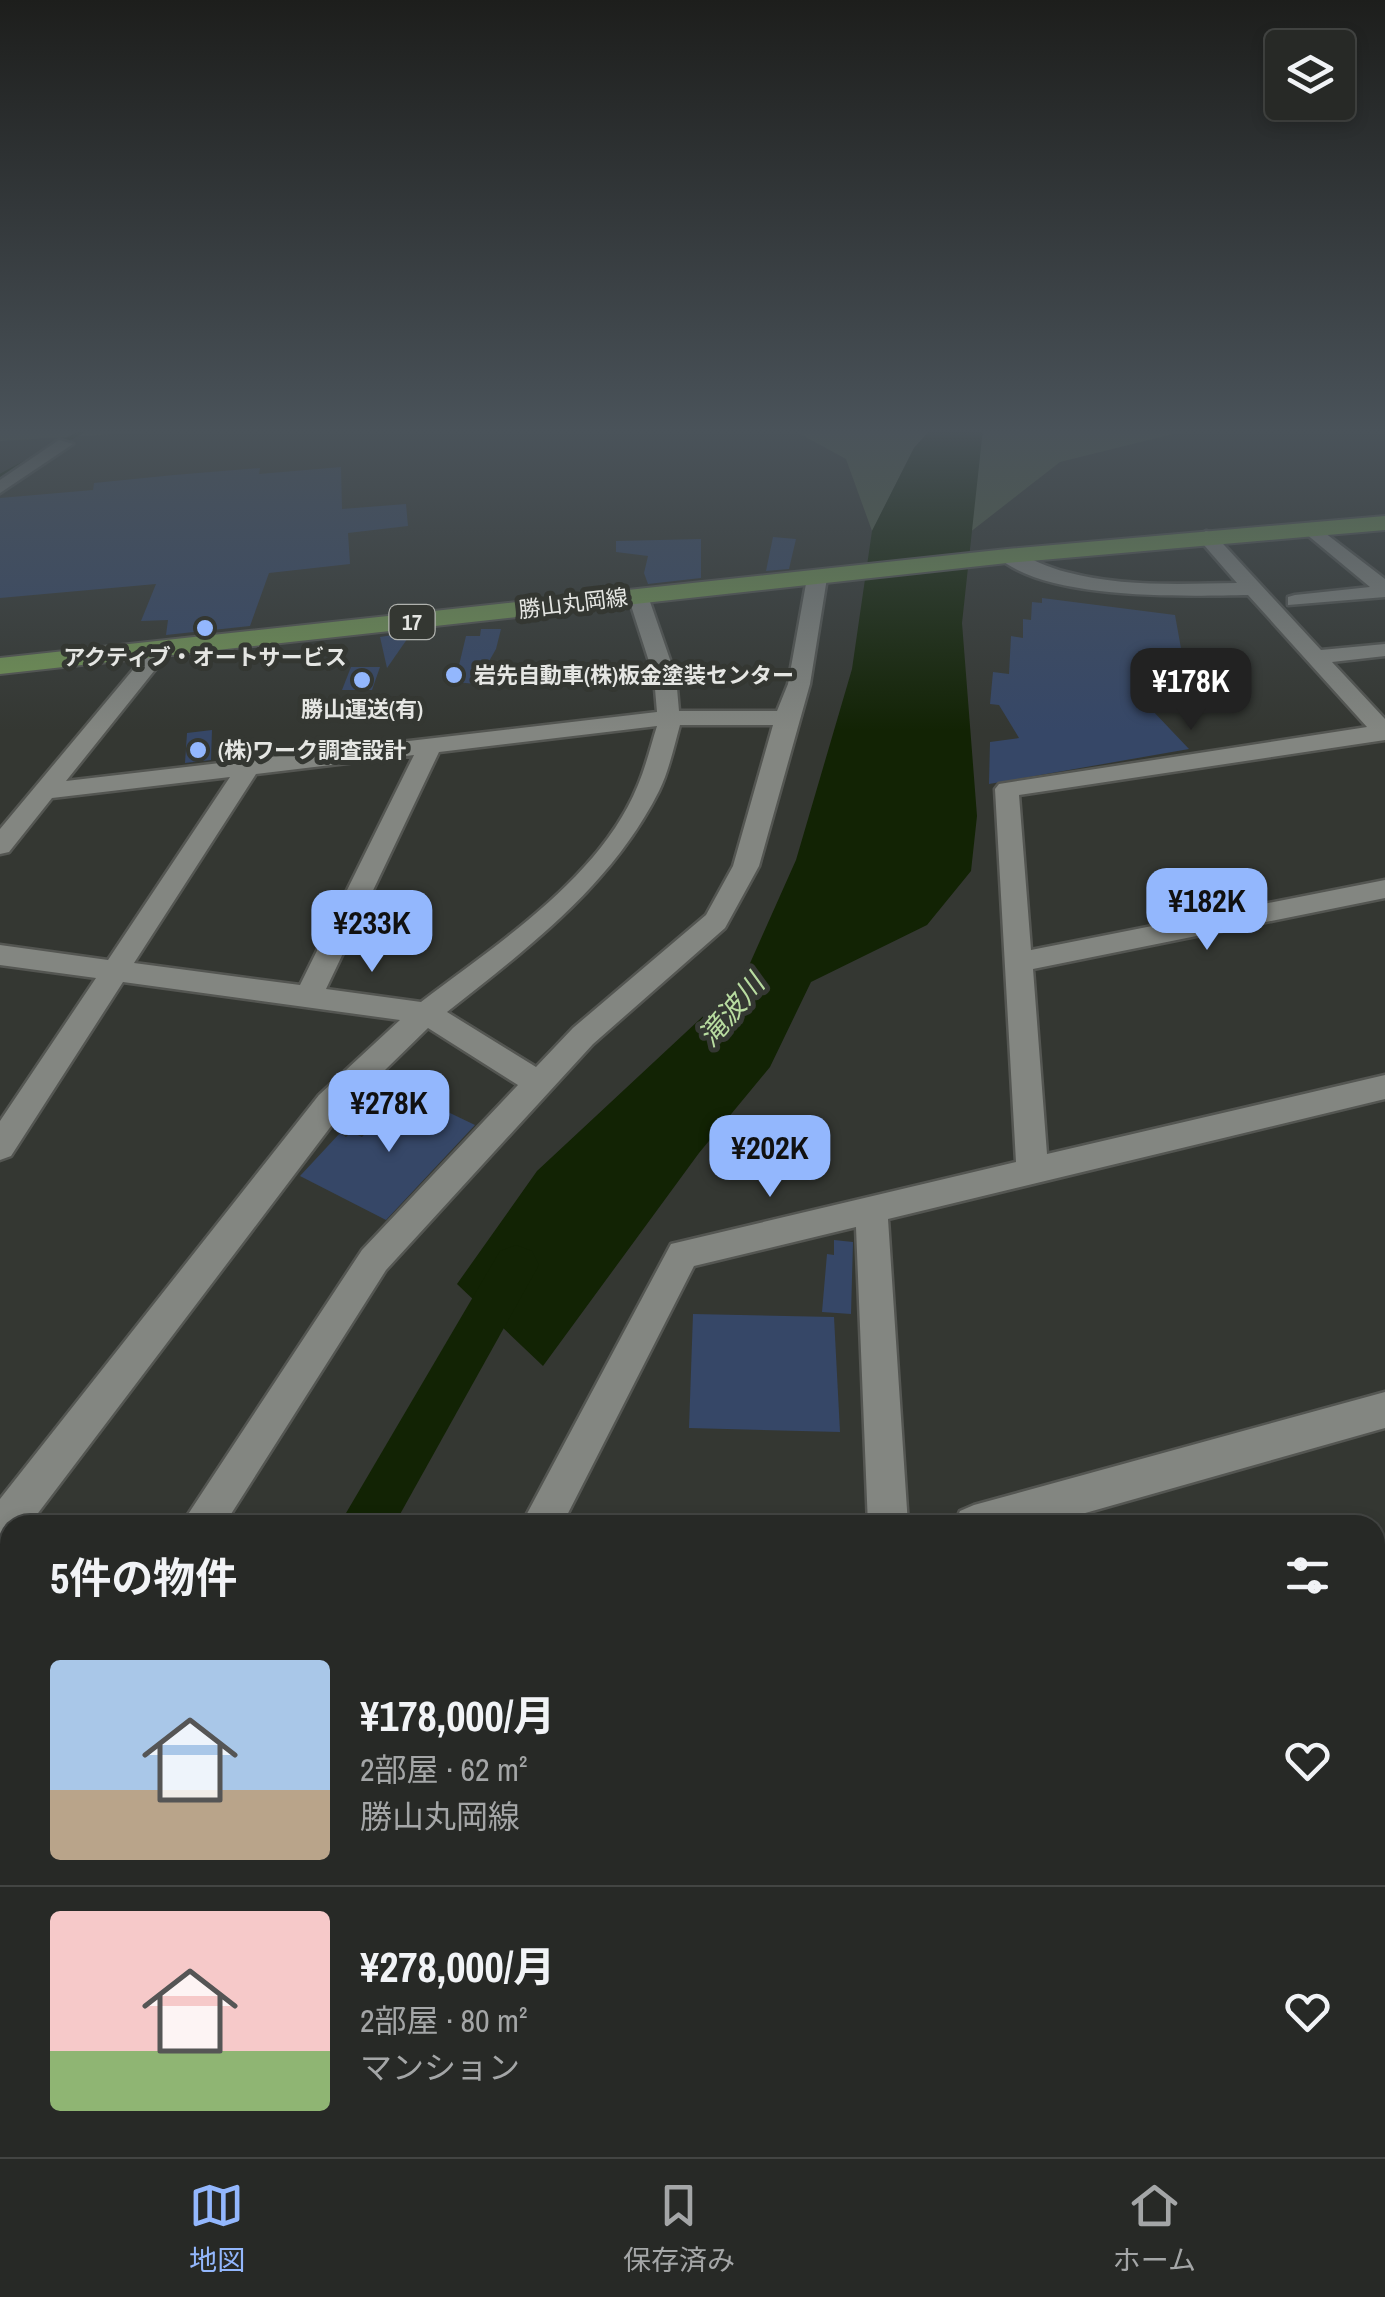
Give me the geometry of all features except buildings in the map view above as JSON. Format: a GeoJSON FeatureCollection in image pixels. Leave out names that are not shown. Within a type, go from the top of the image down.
{"type":"FeatureCollection","features":[{"type":"Feature","properties":{"kind":"main road","name":"勝山丸岡線"},"geometry":{"type":"LineString","coordinates":[[0,666],[1007,556],[1304,530]]}},
{"type":"Feature","properties":{"kind":"street"},"geometry":{"type":"LineString","coordinates":[[1313,530],[1385,590]]}},
{"type":"Feature","properties":{"kind":"street"},"geometry":{"type":"LineString","coordinates":[[1206,538],[1384,732]]}},
{"type":"Feature","properties":{"kind":"street"},"geometry":{"type":"LineString","coordinates":[[1007,556],[1043,573],[1117,586],[1253,589]]}},
{"type":"Feature","properties":{"kind":"street"},"geometry":{"type":"LineString","coordinates":[[208,1515],[374,1260],[582,1036],[716,921],[746,866],[799,684],[820,578]]}},
{"type":"Feature","properties":{"kind":"street"},"geometry":{"type":"LineString","coordinates":[[1295,601],[1385,590]]}},
{"type":"Feature","properties":{"kind":"street"},"geometry":{"type":"LineString","coordinates":[[13,1515],[330,1104],[426,1013],[545,921],[611,852],[649,788],[668,734],[665,677],[638,596]]}},
{"type":"Feature","properties":{"kind":"street"},"geometry":{"type":"LineString","coordinates":[[1315,657],[1385,650]]}},
{"type":"Feature","properties":{"kind":"street"},"geometry":{"type":"LineString","coordinates":[[0,846],[159,651]]}},
{"type":"Feature","properties":{"kind":"street"},"geometry":{"type":"LineString","coordinates":[[45,791],[666,718],[786,718]]}},
{"type":"Feature","properties":{"kind":"street"},"geometry":{"type":"LineString","coordinates":[[1032,1169],[1007,789],[1384,732]]}},
{"type":"Feature","properties":{"kind":"street"},"geometry":{"type":"LineString","coordinates":[[309,995],[430,746]]}},
{"type":"Feature","properties":{"kind":"street"},"geometry":{"type":"LineString","coordinates":[[0,1146],[248,767]]}},
{"type":"Feature","properties":{"kind":"street"},"geometry":{"type":"LineString","coordinates":[[1018,962],[1385,889]]}},
{"type":"Feature","properties":{"kind":"street"},"geometry":{"type":"LineString","coordinates":[[0,955],[426,1013],[537,1082]]}},
{"type":"Feature","properties":{"kind":"street"},"geometry":{"type":"LineString","coordinates":[[545,1515],[683,1254],[1385,1087]]}},
{"type":"Feature","properties":{"kind":"street"},"geometry":{"type":"LineString","coordinates":[[872,1207],[887,1515]]}},
{"type":"Feature","properties":{"kind":"street"},"geometry":{"type":"LineString","coordinates":[[1010,1515],[1385,1410]]}},
{"type":"Feature","properties":{"kind":"water"},"geometry":{"type":"Polygon","coordinates":[[[972,530],[962,623],[977,816],[971,871],[927,925],[811,982],[770,1067],[699,1153],[543,1366],[457,1284],[537,1171],[743,979],[796,860],[852,669],[872,531],[972,530]]]}},
{"type":"Feature","properties":{"kind":"waterway","name":"滝波川"},"geometry":{"type":"LineString","coordinates":[[371,1515],[516,1265]]}},
{"type":"Feature","properties":{"kind":"place","name":"アクティブ・オートサービス"},"geometry":{"type":"Point","coordinates":[205,628]}},
{"type":"Feature","properties":{"kind":"place","name":"岩先自動車(株)板金塗装センター"},"geometry":{"type":"Point","coordinates":[454,675]}},
{"type":"Feature","properties":{"kind":"place","name":"勝山運送(有)"},"geometry":{"type":"Point","coordinates":[362,680]}},
{"type":"Feature","properties":{"kind":"place","name":"(株)ワーク調査設計"},"geometry":{"type":"Point","coordinates":[198,750]}}]}
